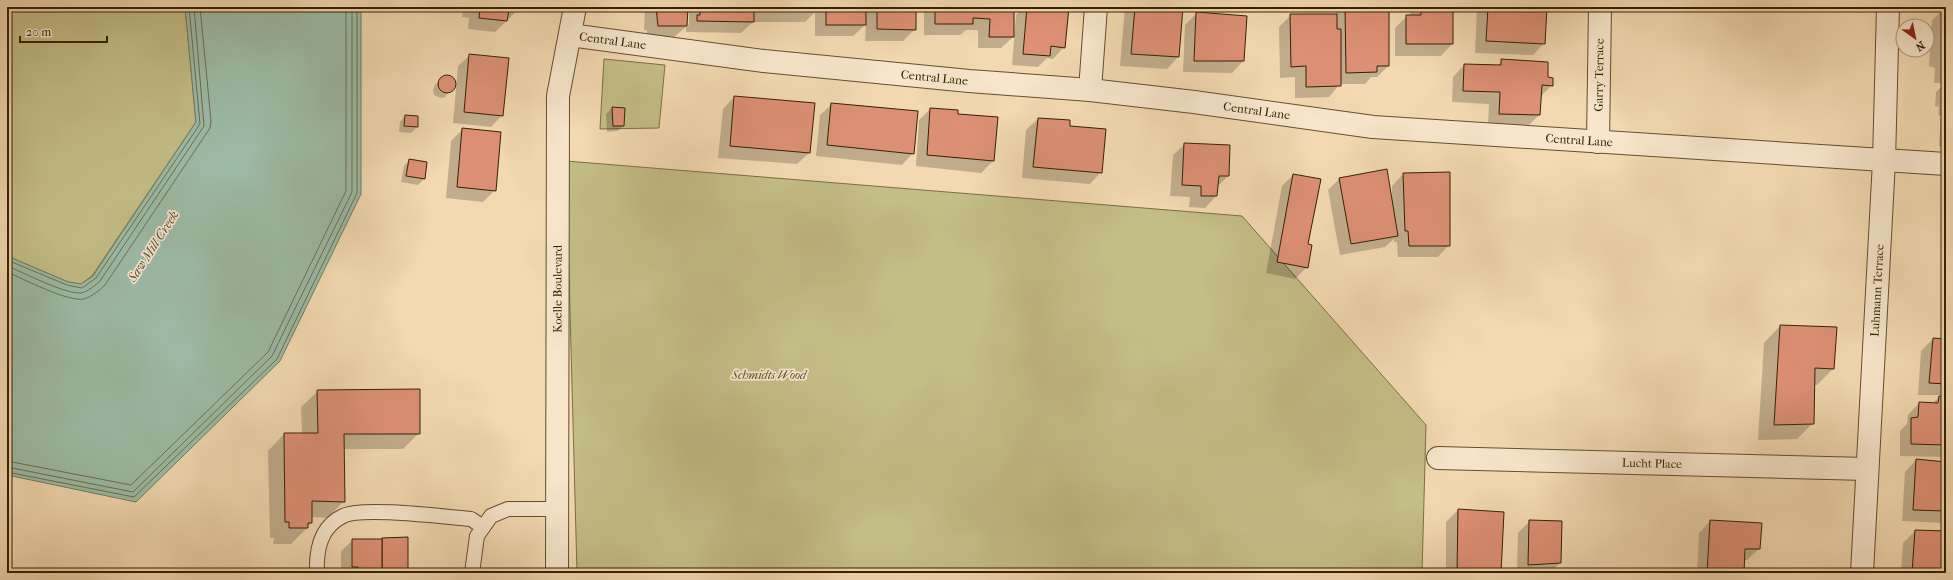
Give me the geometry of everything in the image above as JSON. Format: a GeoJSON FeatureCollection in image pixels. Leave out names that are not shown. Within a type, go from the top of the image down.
{"type":"FeatureCollection","features":[{"type":"Feature","properties":{"kind":"street","name":"Koelle Boulevard"},"geometry":{"type":"LineString","coordinates":[[557,573],[558,96],[575,7]]}},
{"type":"Feature","properties":{"kind":"street"},"geometry":{"type":"LineString","coordinates":[[1090,90],[1096,7]]}},
{"type":"Feature","properties":{"kind":"street","name":"Garry Terrace"},"geometry":{"type":"LineString","coordinates":[[1598,142],[1600,7]]}},
{"type":"Feature","properties":{"kind":"street","name":"Luhmann Terrace"},"geometry":{"type":"LineString","coordinates":[[1862,573],[1884,160],[1888,7]]}},
{"type":"Feature","properties":{"kind":"street","name":"Central Lane"},"geometry":{"type":"LineString","coordinates":[[570,35],[764,61],[969,81],[1090,90],[1194,102],[1372,127],[1946,164]]}},
{"type":"Feature","properties":{"kind":"street","name":"Lucht Place"},"geometry":{"type":"LineString","coordinates":[[1438,458],[1867,469]]}},
{"type":"Feature","properties":{"kind":"lane"},"geometry":{"type":"LineString","coordinates":[[472,573],[477,536],[491,516],[508,509],[557,509]]}},
{"type":"Feature","properties":{"kind":"lane"},"geometry":{"type":"LineString","coordinates":[[317,573],[316,554],[324,532],[343,515],[363,511],[471,519],[483,527]]}},
{"type":"Feature","properties":{"kind":"green space"},"geometry":{"type":"Polygon","coordinates":[[[9,7],[185,7],[196,122],[92,276],[81,284],[68,282],[7,256],[7,9],[9,7]]]}},
{"type":"Feature","properties":{"kind":"green space"},"geometry":{"type":"Polygon","coordinates":[[[604,59],[665,65],[659,128],[600,129],[604,59]]]}},
{"type":"Feature","properties":{"kind":"green space","name":"Schmidts Wood"},"geometry":{"type":"Polygon","coordinates":[[[566,161],[1242,216],[1426,425],[1422,573],[577,573],[566,161]]]}},
{"type":"Feature","properties":{"kind":"water","name":"Saw Mill Creek"},"geometry":{"type":"Polygon","coordinates":[[[185,7],[361,7],[361,194],[280,361],[136,502],[7,475],[7,256],[68,282],[81,284],[93,276],[196,122],[185,7]]]}},
{"type":"Feature","properties":{"kind":"building"},"geometry":{"type":"Polygon","coordinates":[[[480,7],[519,7],[518,10],[509,10],[507,21],[479,18],[480,7]]]}},
{"type":"Feature","properties":{"kind":"building"},"geometry":{"type":"Polygon","coordinates":[[[656,7],[688,7],[687,26],[658,26],[656,7]]]}},
{"type":"Feature","properties":{"kind":"building"},"geometry":{"type":"Polygon","coordinates":[[[700,7],[754,7],[754,22],[697,21],[697,15],[700,15],[700,7]]]}},
{"type":"Feature","properties":{"kind":"building"},"geometry":{"type":"Polygon","coordinates":[[[761,7],[818,7],[818,11],[760,10],[761,7]]]}},
{"type":"Feature","properties":{"kind":"building"},"geometry":{"type":"Polygon","coordinates":[[[826,7],[866,7],[866,25],[826,25],[826,7]]]}},
{"type":"Feature","properties":{"kind":"building"},"geometry":{"type":"Polygon","coordinates":[[[877,7],[916,7],[916,30],[877,29],[877,7]]]}},
{"type":"Feature","properties":{"kind":"building"},"geometry":{"type":"Polygon","coordinates":[[[935,7],[1014,7],[1014,37],[989,37],[990,19],[973,18],[973,24],[935,24],[935,7]]]}},
{"type":"Feature","properties":{"kind":"building"},"geometry":{"type":"Polygon","coordinates":[[[1027,7],[1069,7],[1065,48],[1051,46],[1050,56],[1023,54],[1027,7]]]}},
{"type":"Feature","properties":{"kind":"building"},"geometry":{"type":"Polygon","coordinates":[[[1135,7],[1183,7],[1179,57],[1131,54],[1135,7]]]}},
{"type":"Feature","properties":{"kind":"building"},"geometry":{"type":"Polygon","coordinates":[[[1345,7],[1389,7],[1389,66],[1377,66],[1377,72],[1346,73],[1345,7]]]}},
{"type":"Feature","properties":{"kind":"building"},"geometry":{"type":"Polygon","coordinates":[[[1421,7],[1453,7],[1453,44],[1406,44],[1406,15],[1421,15],[1421,7]]]}},
{"type":"Feature","properties":{"kind":"building"},"geometry":{"type":"Polygon","coordinates":[[[1488,7],[1547,7],[1545,44],[1486,41],[1488,7]]]}},
{"type":"Feature","properties":{"kind":"building"},"geometry":{"type":"Polygon","coordinates":[[[1196,12],[1247,16],[1244,61],[1194,61],[1196,12]]]}},
{"type":"Feature","properties":{"kind":"building"},"geometry":{"type":"Polygon","coordinates":[[[1290,14],[1337,14],[1337,29],[1341,29],[1341,86],[1306,87],[1306,66],[1291,67],[1290,14]]]}},
{"type":"Feature","properties":{"kind":"building"},"geometry":{"type":"Polygon","coordinates":[[[469,54],[509,58],[503,116],[464,112],[469,54]]]}},
{"type":"Feature","properties":{"kind":"building"},"geometry":{"type":"Polygon","coordinates":[[[1501,59],[1548,62],[1548,77],[1553,78],[1553,86],[1542,85],[1540,115],[1499,114],[1500,92],[1463,91],[1464,64],[1501,65],[1501,59]]]}},
{"type":"Feature","properties":{"kind":"building"},"geometry":{"type":"Polygon","coordinates":[[[447,75],[453,78],[456,84],[453,90],[447,93],[441,90],[438,84],[441,78],[447,75]]]}},
{"type":"Feature","properties":{"kind":"building"},"geometry":{"type":"Polygon","coordinates":[[[734,96],[815,103],[810,153],[730,146],[734,96]]]}},
{"type":"Feature","properties":{"kind":"building"},"geometry":{"type":"Polygon","coordinates":[[[831,103],[918,111],[914,154],[827,145],[831,103]]]}},
{"type":"Feature","properties":{"kind":"building"},"geometry":{"type":"Polygon","coordinates":[[[612,107],[625,108],[624,126],[613,126],[612,107]]]}},
{"type":"Feature","properties":{"kind":"building"},"geometry":{"type":"Polygon","coordinates":[[[930,108],[958,110],[958,114],[998,117],[994,161],[927,155],[930,108]]]}},
{"type":"Feature","properties":{"kind":"building"},"geometry":{"type":"Polygon","coordinates":[[[405,115],[418,116],[418,127],[404,126],[405,115]]]}},
{"type":"Feature","properties":{"kind":"building"},"geometry":{"type":"Polygon","coordinates":[[[1038,118],[1070,120],[1070,126],[1106,129],[1102,173],[1033,167],[1038,118]]]}},
{"type":"Feature","properties":{"kind":"building"},"geometry":{"type":"Polygon","coordinates":[[[462,128],[501,132],[496,191],[457,187],[462,128]]]}},
{"type":"Feature","properties":{"kind":"building"},"geometry":{"type":"Polygon","coordinates":[[[1184,143],[1230,145],[1229,176],[1219,176],[1217,196],[1201,196],[1201,186],[1182,185],[1184,143]]]}},
{"type":"Feature","properties":{"kind":"building"},"geometry":{"type":"Polygon","coordinates":[[[409,159],[427,162],[425,179],[406,176],[409,159]]]}},
{"type":"Feature","properties":{"kind":"building"},"geometry":{"type":"Polygon","coordinates":[[[1387,169],[1398,236],[1351,244],[1339,178],[1387,169]]]}},
{"type":"Feature","properties":{"kind":"building"},"geometry":{"type":"Polygon","coordinates":[[[1450,172],[1450,246],[1409,246],[1408,231],[1405,231],[1403,173],[1450,172]]]}},
{"type":"Feature","properties":{"kind":"building"},"geometry":{"type":"Polygon","coordinates":[[[1293,174],[1321,179],[1308,244],[1312,245],[1308,268],[1277,262],[1293,174]]]}},
{"type":"Feature","properties":{"kind":"building"},"geometry":{"type":"Polygon","coordinates":[[[1780,325],[1837,327],[1834,369],[1815,368],[1814,424],[1774,425],[1780,325]]]}},
{"type":"Feature","properties":{"kind":"building"},"geometry":{"type":"Polygon","coordinates":[[[1933,338],[1946,339],[1946,384],[1929,383],[1933,338]]]}},
{"type":"Feature","properties":{"kind":"building"},"geometry":{"type":"Polygon","coordinates":[[[420,389],[420,434],[344,434],[345,502],[312,501],[312,523],[308,523],[308,528],[289,528],[289,522],[285,522],[284,433],[318,433],[317,390],[420,389]]]}},
{"type":"Feature","properties":{"kind":"building"},"geometry":{"type":"Polygon","coordinates":[[[1939,396],[1946,397],[1946,445],[1911,444],[1911,418],[1918,417],[1919,402],[1938,403],[1939,396]]]}},
{"type":"Feature","properties":{"kind":"building"},"geometry":{"type":"Polygon","coordinates":[[[1916,459],[1946,462],[1946,511],[1913,510],[1916,459]]]}},
{"type":"Feature","properties":{"kind":"building"},"geometry":{"type":"Polygon","coordinates":[[[1458,509],[1504,512],[1501,573],[1457,573],[1458,509]]]}},
{"type":"Feature","properties":{"kind":"building"},"geometry":{"type":"Polygon","coordinates":[[[1529,520],[1562,521],[1561,563],[1528,565],[1529,520]]]}},
{"type":"Feature","properties":{"kind":"building"},"geometry":{"type":"Polygon","coordinates":[[[1710,520],[1762,523],[1760,549],[1745,549],[1744,573],[1707,573],[1710,520]]]}},
{"type":"Feature","properties":{"kind":"building"},"geometry":{"type":"Polygon","coordinates":[[[1915,530],[1946,531],[1946,573],[1912,573],[1915,530]]]}},
{"type":"Feature","properties":{"kind":"building"},"geometry":{"type":"Polygon","coordinates":[[[408,537],[408,573],[382,573],[382,538],[408,537]]]}},
{"type":"Feature","properties":{"kind":"building"},"geometry":{"type":"Polygon","coordinates":[[[352,539],[382,539],[382,573],[358,573],[358,567],[352,567],[352,539]]]}}]}
